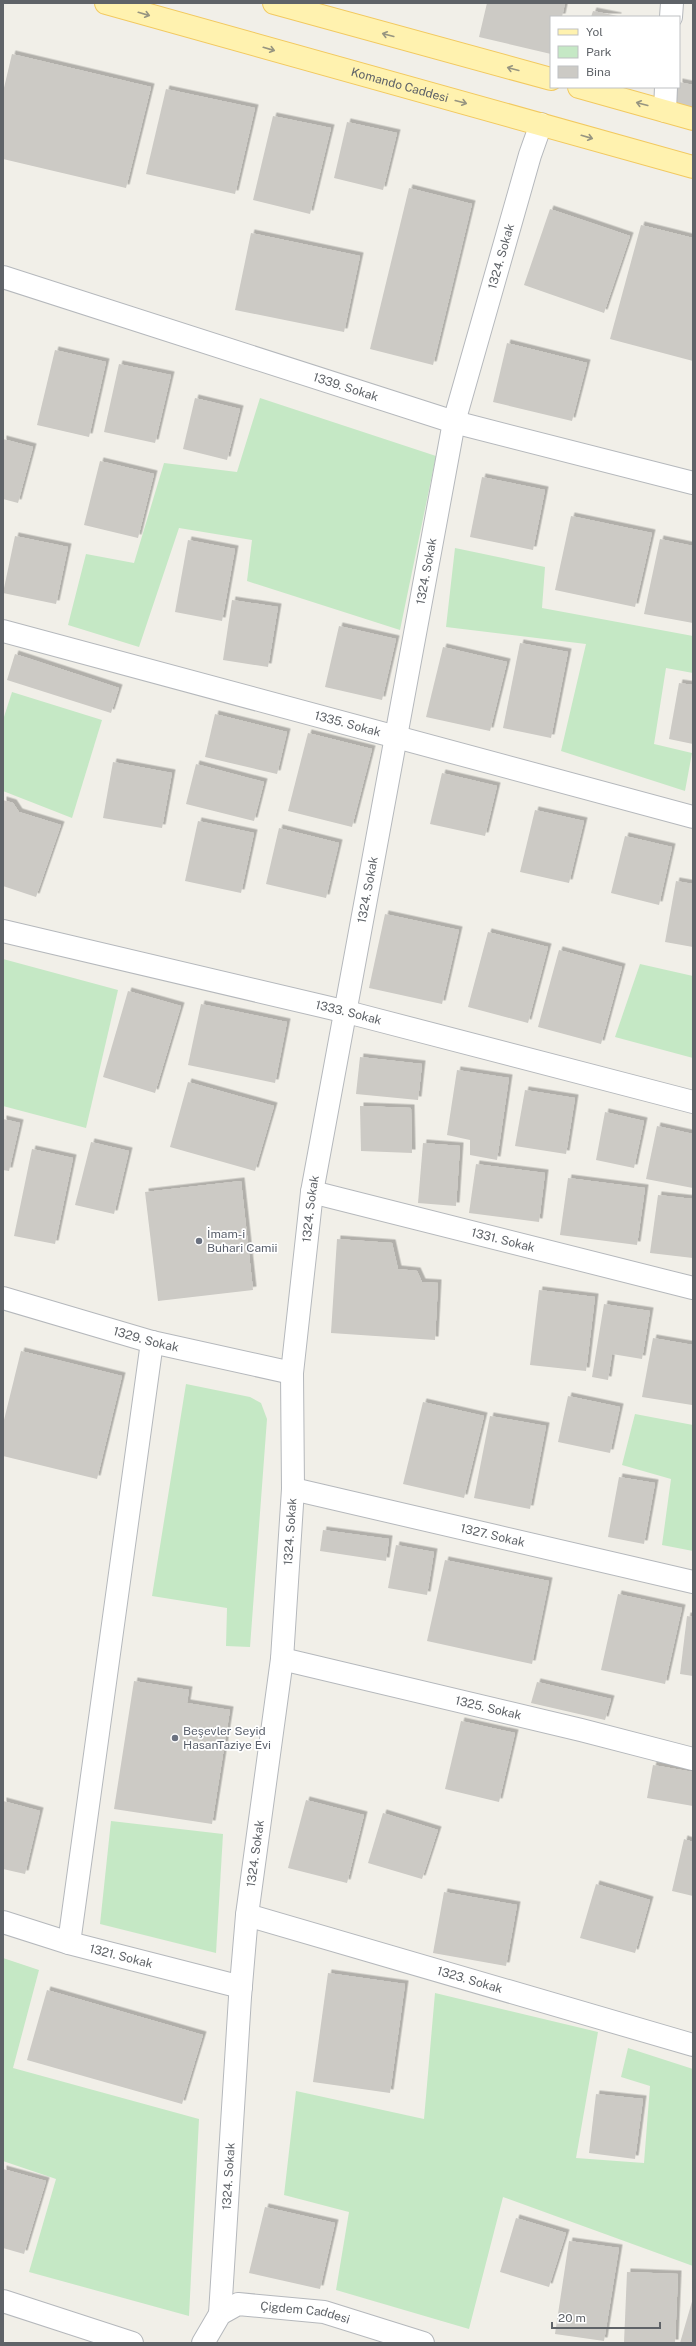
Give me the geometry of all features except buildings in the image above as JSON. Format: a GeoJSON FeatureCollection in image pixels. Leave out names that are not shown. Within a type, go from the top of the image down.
{"type":"FeatureCollection","features":[{"type":"Feature","properties":{"kind":"main road","name":"Komando Caddesi"},"geometry":{"type":"LineString","coordinates":[[106,3],[693,167]]}},
{"type":"Feature","properties":{"kind":"main road"},"geometry":{"type":"LineString","coordinates":[[274,3],[550,79]]}},
{"type":"Feature","properties":{"kind":"main road"},"geometry":{"type":"LineString","coordinates":[[583,88],[693,119]]}},
{"type":"Feature","properties":{"kind":"street"},"geometry":{"type":"LineString","coordinates":[[671,16],[672,3]]}},
{"type":"Feature","properties":{"kind":"street"},"geometry":{"type":"LineString","coordinates":[[665,111],[666,88]]}},
{"type":"Feature","properties":{"kind":"street","name":"1324. Sokak"},"geometry":{"type":"LineString","coordinates":[[220,2314],[247,1914],[282,1659],[293,1489],[292,1373],[312,1192],[398,736],[454,422],[530,155],[541,124]]}},
{"type":"Feature","properties":{"kind":"street","name":"1339. Sokak"},"geometry":{"type":"LineString","coordinates":[[3,277],[454,422],[693,483]]}},
{"type":"Feature","properties":{"kind":"street","name":"1335. Sokak"},"geometry":{"type":"LineString","coordinates":[[3,631],[398,736],[693,817]]}},
{"type":"Feature","properties":{"kind":"street","name":"1333. Sokak"},"geometry":{"type":"LineString","coordinates":[[3,931],[347,1012],[693,1102]]}},
{"type":"Feature","properties":{"kind":"street","name":"1331. Sokak"},"geometry":{"type":"LineString","coordinates":[[312,1192],[693,1288]]}},
{"type":"Feature","properties":{"kind":"street","name":"1329. Sokak"},"geometry":{"type":"LineString","coordinates":[[3,1298],[152,1342],[292,1373]]}},
{"type":"Feature","properties":{"kind":"street"},"geometry":{"type":"LineString","coordinates":[[69,1942],[152,1342]]}},
{"type":"Feature","properties":{"kind":"street","name":"1327. Sokak"},"geometry":{"type":"LineString","coordinates":[[293,1489],[693,1582]]}},
{"type":"Feature","properties":{"kind":"street","name":"1325. Sokak"},"geometry":{"type":"LineString","coordinates":[[282,1659],[581,1730],[693,1759]]}},
{"type":"Feature","properties":{"kind":"street","name":"1323. Sokak"},"geometry":{"type":"LineString","coordinates":[[247,1914],[693,2045]]}},
{"type":"Feature","properties":{"kind":"street","name":"1321. Sokak"},"geometry":{"type":"LineString","coordinates":[[3,1922],[69,1942],[241,1987]]}},
{"type":"Feature","properties":{"kind":"street"},"geometry":{"type":"LineString","coordinates":[[3,2301],[132,2343]]}},
{"type":"Feature","properties":{"kind":"street","name":"Çigdem Caddesi"},"geometry":{"type":"LineString","coordinates":[[220,2314],[238,2304],[324,2312],[422,2343]]}},
{"type":"Feature","properties":{"kind":"street"},"geometry":{"type":"LineString","coordinates":[[204,2343],[220,2314]]}},
{"type":"Feature","properties":{"kind":"green space"},"geometry":{"type":"Polygon","coordinates":[[[260,398],[436,456],[400,630],[247,581],[252,540],[179,528],[139,647],[68,625],[86,554],[134,563],[164,463],[237,472],[260,398]]]}},
{"type":"Feature","properties":{"kind":"green space"},"geometry":{"type":"Polygon","coordinates":[[[455,548],[545,567],[542,608],[693,636],[693,673],[666,668],[654,744],[692,753],[685,791],[561,751],[586,644],[446,627],[455,548]]]}},
{"type":"Feature","properties":{"kind":"green space"},"geometry":{"type":"Polygon","coordinates":[[[12,692],[102,720],[72,818],[3,791],[3,720],[12,692]]]}},
{"type":"Feature","properties":{"kind":"green space"},"geometry":{"type":"Polygon","coordinates":[[[3,959],[118,990],[86,1128],[3,1106],[3,959]]]}},
{"type":"Feature","properties":{"kind":"green space"},"geometry":{"type":"Polygon","coordinates":[[[640,964],[693,976],[693,1058],[615,1037],[640,964]]]}},
{"type":"Feature","properties":{"kind":"green space"},"geometry":{"type":"Polygon","coordinates":[[[186,1384],[250,1397],[261,1403],[267,1419],[250,1647],[226,1646],[227,1608],[152,1596],[186,1384]]]}},
{"type":"Feature","properties":{"kind":"green space"},"geometry":{"type":"Polygon","coordinates":[[[635,1414],[693,1425],[693,1551],[662,1545],[671,1479],[622,1465],[635,1414]]]}},
{"type":"Feature","properties":{"kind":"green space"},"geometry":{"type":"Polygon","coordinates":[[[111,1821],[223,1834],[216,1953],[100,1924],[111,1821]]]}},
{"type":"Feature","properties":{"kind":"green space"},"geometry":{"type":"Polygon","coordinates":[[[3,1958],[39,1970],[13,2068],[199,2119],[189,2316],[29,2272],[56,2179],[3,2161],[3,1958]]]}},
{"type":"Feature","properties":{"kind":"green space"},"geometry":{"type":"Polygon","coordinates":[[[435,1993],[598,2032],[576,2158],[644,2163],[650,2086],[621,2077],[628,2048],[693,2069],[693,2266],[503,2197],[469,2329],[336,2290],[349,2212],[284,2195],[296,2091],[424,2119],[435,1993]]]}},
{"type":"Feature","properties":{"kind":"place","name":"İmam-i Buhari Camii"},"geometry":{"type":"Point","coordinates":[199,1241]}},
{"type":"Feature","properties":{"kind":"place","name":"Beşevler Seyid HasanTaziye Evi"},"geometry":{"type":"Point","coordinates":[175,1738]}}]}
